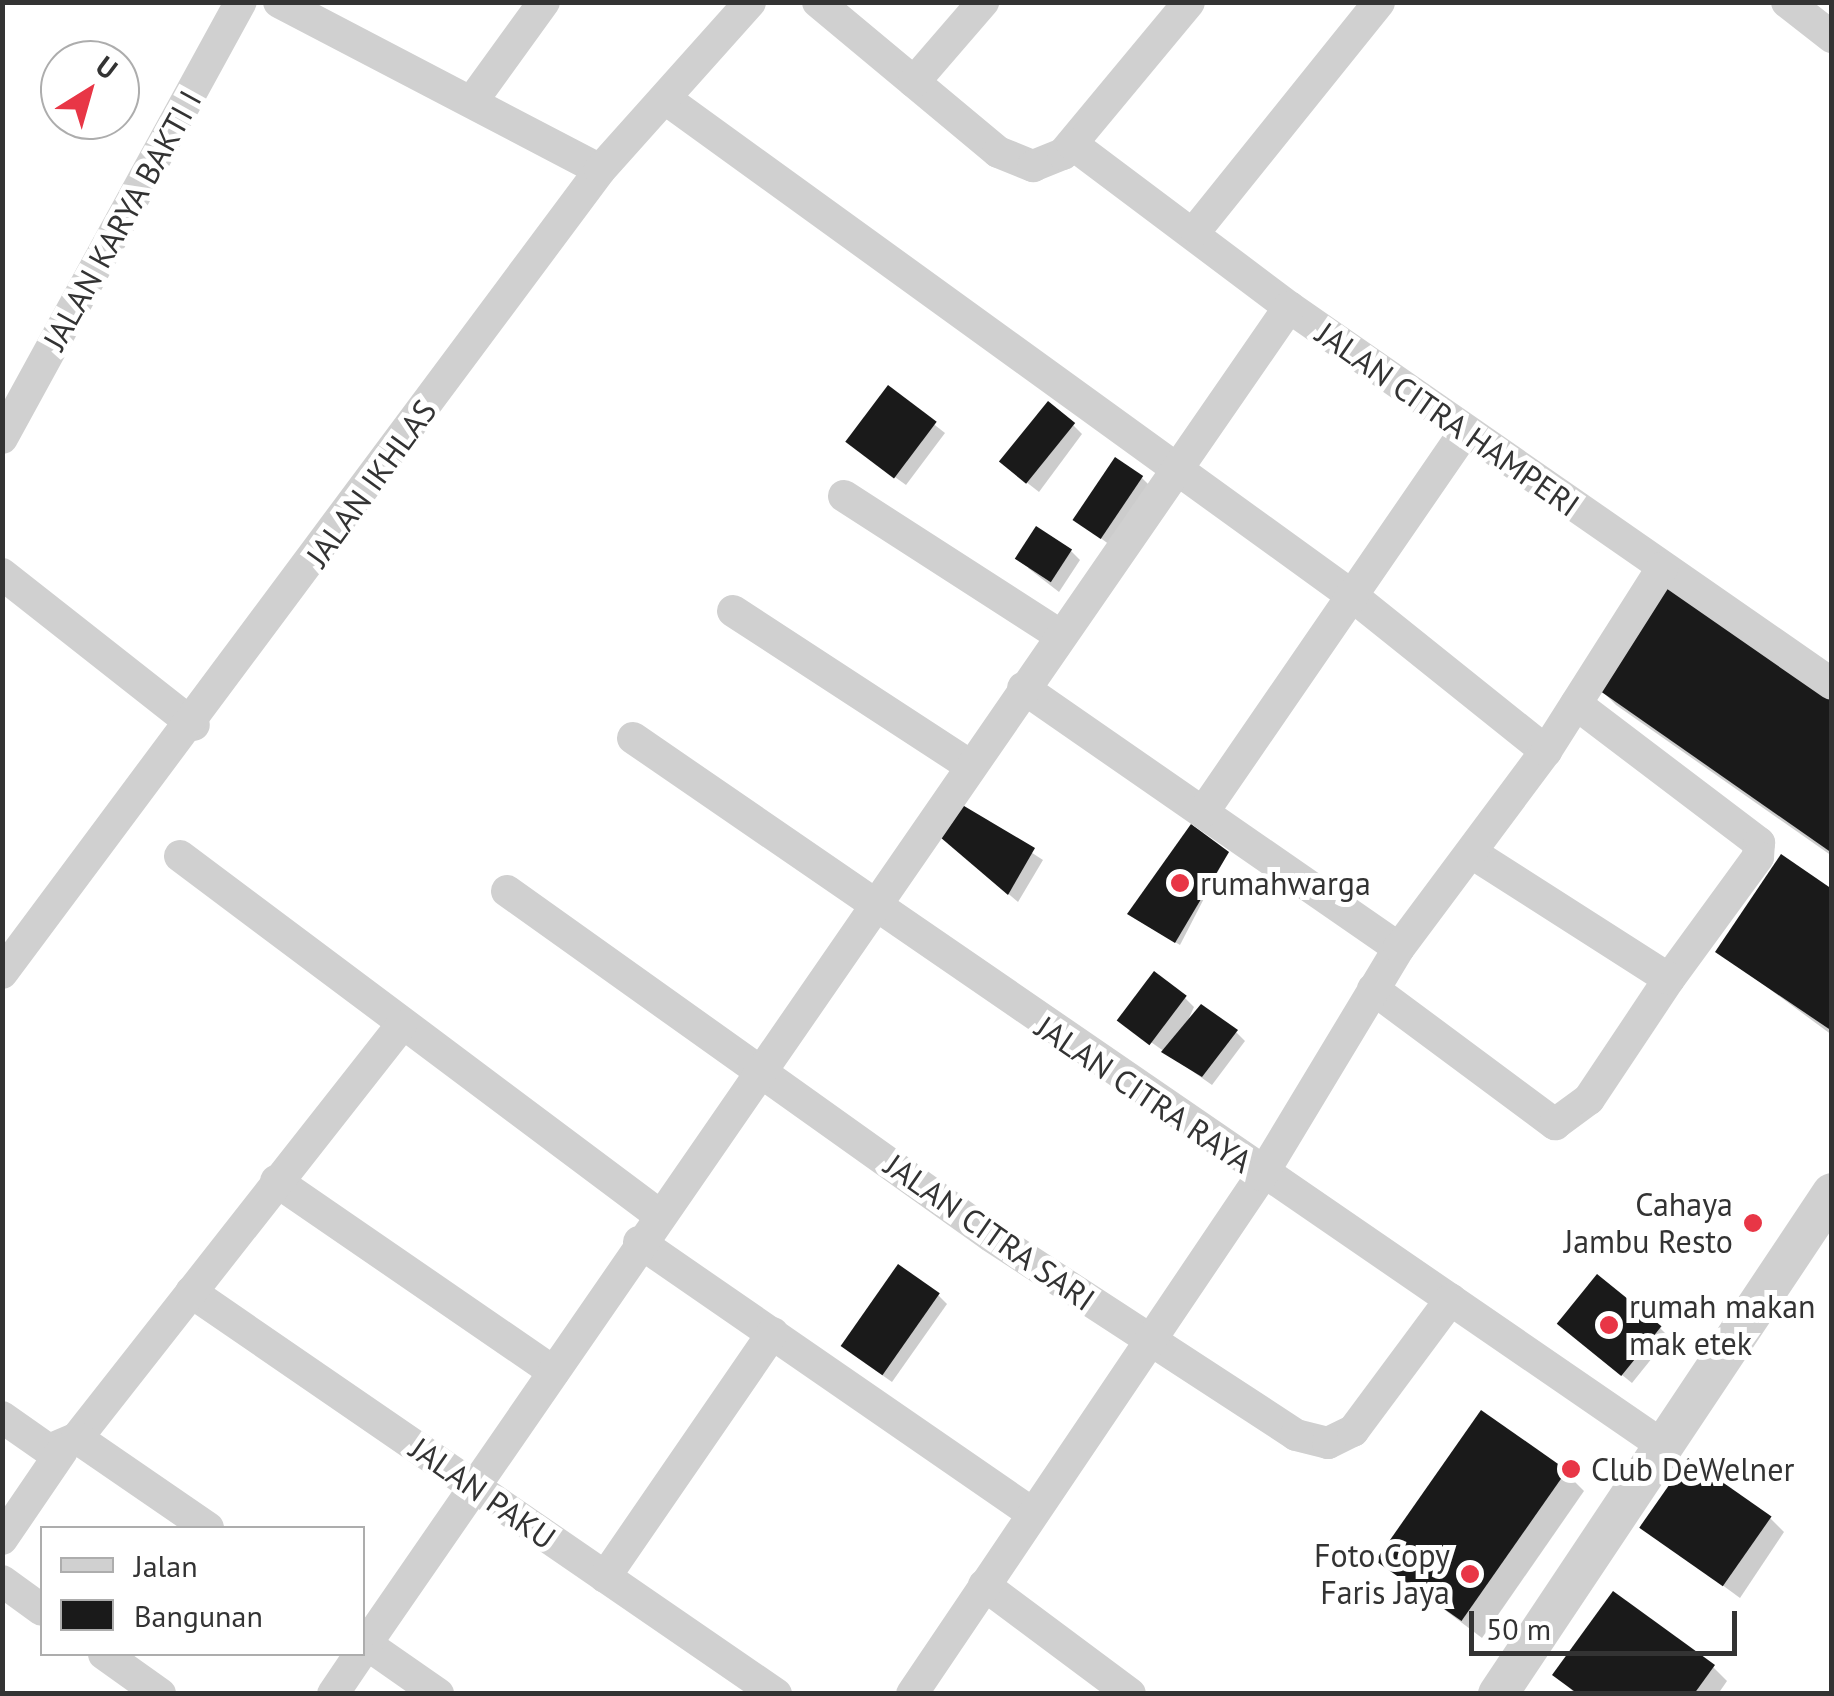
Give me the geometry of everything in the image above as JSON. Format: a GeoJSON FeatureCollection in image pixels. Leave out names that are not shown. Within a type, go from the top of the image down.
{"type":"FeatureCollection","features":[{"type":"Feature","properties":{"kind":"street","name":"JALAN KARYA BAKTI I"},"geometry":{"type":"LineString","coordinates":[[2,438],[241,2]]}},
{"type":"Feature","properties":{"kind":"street"},"geometry":{"type":"LineString","coordinates":[[279,2],[473,100],[600,170]]}},
{"type":"Feature","properties":{"kind":"street"},"geometry":{"type":"LineString","coordinates":[[473,100],[544,2]]}},
{"type":"Feature","properties":{"kind":"street","name":"JALAN IKHLAS"},"geometry":{"type":"LineString","coordinates":[[2,973],[194,725],[600,170],[667,100],[750,2]]}},
{"type":"Feature","properties":{"kind":"street"},"geometry":{"type":"LineString","coordinates":[[818,2],[998,152],[1033,166],[1072,144],[1189,2]]}},
{"type":"Feature","properties":{"kind":"street"},"geometry":{"type":"LineString","coordinates":[[914,82],[982,2]]}},
{"type":"Feature","properties":{"kind":"street"},"geometry":{"type":"LineString","coordinates":[[1196,230],[1379,2]]}},
{"type":"Feature","properties":{"kind":"street"},"geometry":{"type":"LineString","coordinates":[[1786,2],[1832,37]]}},
{"type":"Feature","properties":{"kind":"street"},"geometry":{"type":"LineString","coordinates":[[667,100],[1175,474],[1350,595],[1546,751]]}},
{"type":"Feature","properties":{"kind":"street","name":"JALAN CITRA HAMPERI"},"geometry":{"type":"LineString","coordinates":[[1072,144],[1196,230],[1289,307],[1832,684]]}},
{"type":"Feature","properties":{"kind":"street"},"geometry":{"type":"LineString","coordinates":[[365,1644],[554,1372],[658,1214],[876,910],[1023,688],[1289,307]]}},
{"type":"Feature","properties":{"kind":"street"},"geometry":{"type":"LineString","coordinates":[[1204,811],[1465,431]]}},
{"type":"Feature","properties":{"kind":"street"},"geometry":{"type":"LineString","coordinates":[[844,496],[1060,636]]}},
{"type":"Feature","properties":{"kind":"street"},"geometry":{"type":"LineString","coordinates":[[912,1694],[1029,1511],[1262,1175],[1399,948],[1546,751],[1662,568]]}},
{"type":"Feature","properties":{"kind":"street"},"geometry":{"type":"LineString","coordinates":[[2,574],[194,725]]}},
{"type":"Feature","properties":{"kind":"street"},"geometry":{"type":"LineString","coordinates":[[733,611],[971,766]]}},
{"type":"Feature","properties":{"kind":"street"},"geometry":{"type":"LineString","coordinates":[[1023,688],[1399,948]]}},
{"type":"Feature","properties":{"kind":"street"},"geometry":{"type":"LineString","coordinates":[[1373,989],[1555,1124],[1589,1100],[1759,843],[1576,704]]}},
{"type":"Feature","properties":{"kind":"street","name":"JALAN CITRA RAYA"},"geometry":{"type":"LineString","coordinates":[[633,738],[1262,1175],[1452,1299],[1659,1442]]}},
{"type":"Feature","properties":{"kind":"street"},"geometry":{"type":"LineString","coordinates":[[1472,852],[1669,979]]}},
{"type":"Feature","properties":{"kind":"street"},"geometry":{"type":"LineString","coordinates":[[180,856],[400,1027],[658,1214]]}},
{"type":"Feature","properties":{"kind":"street","name":"JALAN CITRA SARI"},"geometry":{"type":"LineString","coordinates":[[506,891],[1149,1340],[1296,1435],[1328,1442],[1353,1431],[1452,1299]]}},
{"type":"Feature","properties":{"kind":"street"},"geometry":{"type":"LineString","coordinates":[[2,1539],[70,1444],[400,1027]]}},
{"type":"Feature","properties":{"kind":"street"},"geometry":{"type":"LineString","coordinates":[[276,1181],[554,1372]]}},
{"type":"Feature","properties":{"kind":"street"},"geometry":{"type":"LineString","coordinates":[[1500,1693],[1659,1442],[1832,1193]]}},
{"type":"Feature","properties":{"kind":"street"},"geometry":{"type":"LineString","coordinates":[[639,1242],[1029,1511]]}},
{"type":"Feature","properties":{"kind":"street","name":"JALAN PAKU"},"geometry":{"type":"LineString","coordinates":[[191,1292],[776,1694]]}},
{"type":"Feature","properties":{"kind":"street"},"geometry":{"type":"LineString","coordinates":[[605,1577],[773,1333]]}},
{"type":"Feature","properties":{"kind":"street"},"geometry":{"type":"LineString","coordinates":[[2,1417],[70,1444],[205,1526]]}},
{"type":"Feature","properties":{"kind":"street"},"geometry":{"type":"LineString","coordinates":[[2,1581],[40,1609]]}},
{"type":"Feature","properties":{"kind":"street"},"geometry":{"type":"LineString","coordinates":[[984,1585],[1130,1694]]}},
{"type":"Feature","properties":{"kind":"street"},"geometry":{"type":"LineString","coordinates":[[365,1648],[438,1694]]}},
{"type":"Feature","properties":{"kind":"street"},"geometry":{"type":"LineString","coordinates":[[107,1656],[160,1694]]}},
{"type":"Feature","properties":{"kind":"street"},"geometry":{"type":"LineString","coordinates":[[333,1694],[357,1656]]}},
{"type":"Feature","properties":{"kind":"building"},"geometry":{"type":"Polygon","coordinates":[[[888,385],[937,422],[894,478],[845,442],[888,385]]]}},
{"type":"Feature","properties":{"kind":"building"},"geometry":{"type":"Polygon","coordinates":[[[1048,401],[1075,423],[1026,484],[999,462],[1048,401]]]}},
{"type":"Feature","properties":{"kind":"building"},"geometry":{"type":"Polygon","coordinates":[[[1115,457],[1143,476],[1101,539],[1073,520],[1115,457]]]}},
{"type":"Feature","properties":{"kind":"building"},"geometry":{"type":"Polygon","coordinates":[[[1036,526],[1072,549],[1051,582],[1015,559],[1036,526]]]}},
{"type":"Feature","properties":{"kind":"building"},"geometry":{"type":"Polygon","coordinates":[[[1670,577],[1832,693],[1832,853],[1593,686],[1670,577]]]}},
{"type":"Feature","properties":{"kind":"building"},"geometry":{"type":"Polygon","coordinates":[[[959,803],[1035,848],[1008,895],[940,837],[959,803]]]}},
{"type":"Feature","properties":{"kind":"building","name":"rumahwarga"},"geometry":{"type":"Polygon","coordinates":[[[1191,824],[1229,852],[1175,943],[1127,914],[1191,824]]]}},
{"type":"Feature","properties":{"kind":"building"},"geometry":{"type":"Polygon","coordinates":[[[1781,854],[1832,889],[1832,1031],[1715,952],[1781,854]]]}},
{"type":"Feature","properties":{"kind":"building"},"geometry":{"type":"Polygon","coordinates":[[[1154,971],[1187,996],[1149,1045],[1117,1021],[1154,971]]]}},
{"type":"Feature","properties":{"kind":"building"},"geometry":{"type":"Polygon","coordinates":[[[1201,1004],[1238,1030],[1202,1077],[1161,1052],[1201,1004]]]}},
{"type":"Feature","properties":{"kind":"building"},"geometry":{"type":"Polygon","coordinates":[[[898,1264],[940,1293],[882,1375],[841,1346],[898,1264]]]}},
{"type":"Feature","properties":{"kind":"building","name":"rumah makan mak etek"},"geometry":{"type":"Polygon","coordinates":[[[1597,1274],[1662,1326],[1621,1376],[1557,1324],[1597,1274]]]}},
{"type":"Feature","properties":{"kind":"building"},"geometry":{"type":"Polygon","coordinates":[[[1481,1410],[1567,1470],[1461,1621],[1375,1561],[1481,1410]]]}},
{"type":"Feature","properties":{"kind":"building"},"geometry":{"type":"Polygon","coordinates":[[[1688,1458],[1772,1517],[1723,1586],[1639,1528],[1688,1458]]]}},
{"type":"Feature","properties":{"kind":"building"},"geometry":{"type":"Polygon","coordinates":[[[1613,1591],[1715,1665],[1694,1694],[1578,1694],[1552,1675],[1613,1591]]]}},
{"type":"Feature","properties":{"kind":"place","name":"rumahwarga"},"geometry":{"type":"Point","coordinates":[1180,883]}},
{"type":"Feature","properties":{"kind":"place","name":"Cahaya Jambu Resto"},"geometry":{"type":"Point","coordinates":[1753,1223]}},
{"type":"Feature","properties":{"kind":"place","name":"rumah makan mak etek"},"geometry":{"type":"Point","coordinates":[1609,1325]}},
{"type":"Feature","properties":{"kind":"place","name":"Club DeWelner"},"geometry":{"type":"Point","coordinates":[1571,1469]}},
{"type":"Feature","properties":{"kind":"place","name":"Foto Copy Faris Jaya"},"geometry":{"type":"Point","coordinates":[1470,1574]}}]}
